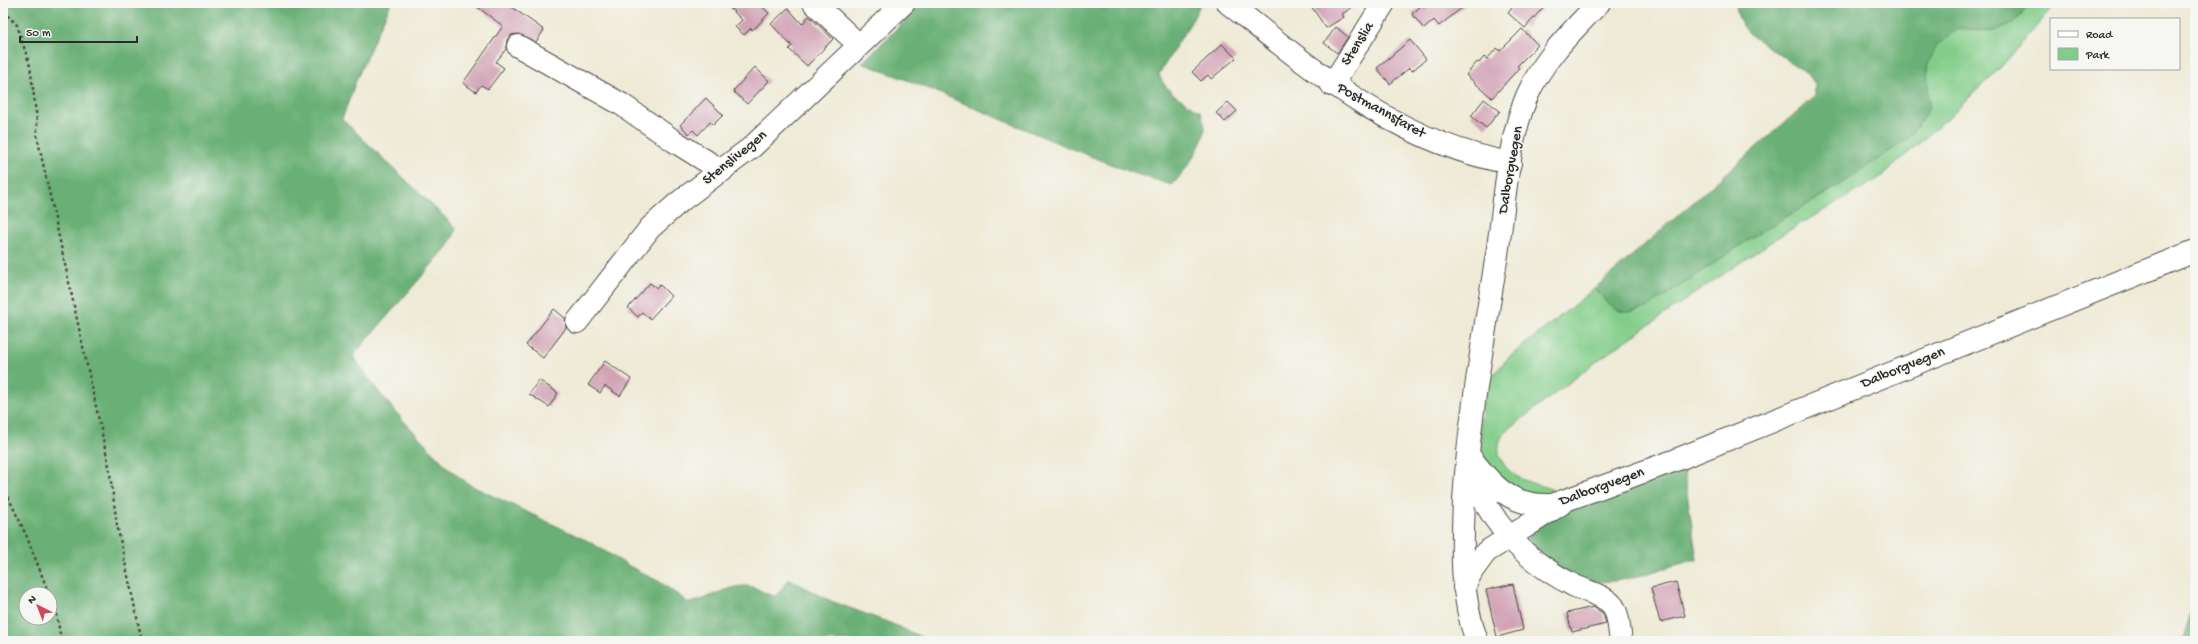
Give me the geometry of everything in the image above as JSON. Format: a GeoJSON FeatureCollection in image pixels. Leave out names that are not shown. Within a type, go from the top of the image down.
{"type":"FeatureCollection","features":[{"type":"Feature","properties":{"kind":"street"},"geometry":{"type":"LineString","coordinates":[[814,3],[859,45]]}},
{"type":"Feature","properties":{"kind":"street","name":"Stenslivegen"},"geometry":{"type":"LineString","coordinates":[[577,322],[650,228],[678,203],[722,171],[762,138],[904,3]]}},
{"type":"Feature","properties":{"kind":"street","name":"Postmannsfaret"},"geometry":{"type":"LineString","coordinates":[[1228,3],[1332,85],[1374,111],[1419,134],[1495,160],[1510,163]]}},
{"type":"Feature","properties":{"kind":"street","name":"Stenslia"},"geometry":{"type":"LineString","coordinates":[[1332,85],[1384,3]]}},
{"type":"Feature","properties":{"kind":"street","name":"Dalborgvegen"},"geometry":{"type":"LineString","coordinates":[[1599,3],[1553,52],[1534,81],[1520,116],[1510,163],[1473,396],[1468,454],[1489,481],[1509,497],[1538,505],[1552,505],[1564,502],[1676,460],[2195,251]]}},
{"type":"Feature","properties":{"kind":"street"},"geometry":{"type":"LineString","coordinates":[[518,46],[621,104],[674,141],[722,171]]}},
{"type":"Feature","properties":{"kind":"street"},"geometry":{"type":"LineString","coordinates":[[1468,454],[1481,496],[1487,508],[1508,537],[1523,553],[1541,566],[1572,585],[1610,602],[1616,611],[1621,641]]}},
{"type":"Feature","properties":{"kind":"street"},"geometry":{"type":"LineString","coordinates":[[1468,454],[1462,536],[1464,587],[1470,621],[1477,641]]}},
{"type":"Feature","properties":{"kind":"street"},"geometry":{"type":"LineString","coordinates":[[1464,587],[1479,560],[1495,545],[1564,502]]}},
{"type":"Feature","properties":{"kind":"path"},"geometry":{"type":"LineString","coordinates":[[3,11],[17,25],[30,66],[37,120],[37,136],[109,466],[117,525],[142,641]]}},
{"type":"Feature","properties":{"kind":"path"},"geometry":{"type":"LineString","coordinates":[[3,486],[27,538],[46,586]]}},
{"type":"Feature","properties":{"kind":"path"},"geometry":{"type":"LineString","coordinates":[[58,622],[61,641]]}},
{"type":"Feature","properties":{"kind":"green space"},"geometry":{"type":"Polygon","coordinates":[[[3,3],[391,3],[357,78],[342,119],[456,228],[447,247],[353,356],[378,391],[448,468],[470,485],[590,542],[627,565],[660,582],[689,603],[729,589],[743,586],[756,588],[767,594],[776,596],[789,579],[831,601],[890,623],[930,641],[3,641],[3,3]]]}},
{"type":"Feature","properties":{"kind":"green space"},"geometry":{"type":"Polygon","coordinates":[[[922,3],[1201,3],[1159,74],[1166,86],[1171,91],[1201,112],[1205,127],[1204,134],[1197,150],[1182,174],[1172,185],[1136,174],[1067,147],[920,85],[862,63],[922,3]]]}},
{"type":"Feature","properties":{"kind":"green space"},"geometry":{"type":"Polygon","coordinates":[[[1736,3],[2031,3],[2013,23],[1994,31],[1959,28],[1937,45],[1927,66],[1929,108],[1905,141],[1833,189],[1754,236],[1649,307],[1631,312],[1618,310],[1607,302],[1595,288],[1815,96],[1815,84],[1808,74],[1752,36],[1745,28],[1737,13],[1736,3]]]}},
{"type":"Feature","properties":{"kind":"green space"},"geometry":{"type":"Polygon","coordinates":[[[2031,3],[2057,3],[2001,67],[1949,117],[1881,177],[1783,234],[1722,275],[1601,358],[1505,432],[1499,446],[1499,453],[1505,466],[1510,472],[1524,480],[1553,490],[1556,498],[1518,494],[1485,464],[1480,449],[1480,427],[1484,395],[1489,380],[1508,358],[1595,288],[1606,302],[1649,307],[1754,236],[1833,189],[1929,108],[1927,66],[1937,44],[1959,28],[1994,31],[2013,23],[2031,3]]]}},
{"type":"Feature","properties":{"kind":"green space"},"geometry":{"type":"Polygon","coordinates":[[[1683,466],[1697,560],[1629,578],[1612,581],[1595,581],[1578,578],[1561,570],[1552,564],[1528,541],[1532,531],[1548,520],[1584,504],[1683,466]]]}},
{"type":"Feature","properties":{"kind":"green space"},"geometry":{"type":"Polygon","coordinates":[[[2195,601],[2195,641],[2182,641],[2195,601]]]}},
{"type":"Feature","properties":{"kind":"building"},"geometry":{"type":"Polygon","coordinates":[[[472,3],[506,3],[544,30],[536,42],[518,34],[511,35],[507,40],[506,49],[496,62],[504,68],[488,89],[481,85],[476,92],[463,83],[503,26],[472,3]]]}},
{"type":"Feature","properties":{"kind":"building"},"geometry":{"type":"Polygon","coordinates":[[[725,3],[758,3],[769,13],[757,26],[752,30],[751,28],[744,35],[735,27],[742,20],[725,3]]]}},
{"type":"Feature","properties":{"kind":"building"},"geometry":{"type":"Polygon","coordinates":[[[1309,3],[1359,3],[1342,14],[1344,17],[1326,28],[1309,3]]]}},
{"type":"Feature","properties":{"kind":"building"},"geometry":{"type":"Polygon","coordinates":[[[1430,3],[1468,3],[1439,26],[1434,20],[1424,29],[1412,14],[1422,5],[1424,8],[1430,3]]]}},
{"type":"Feature","properties":{"kind":"building"},"geometry":{"type":"Polygon","coordinates":[[[1516,3],[1547,3],[1525,28],[1508,13],[1516,3]]]}},
{"type":"Feature","properties":{"kind":"building"},"geometry":{"type":"Polygon","coordinates":[[[788,8],[802,24],[809,16],[833,39],[807,66],[789,49],[792,46],[771,24],[788,8]]]}},
{"type":"Feature","properties":{"kind":"building"},"geometry":{"type":"Polygon","coordinates":[[[1336,27],[1348,37],[1337,53],[1324,43],[1336,27]]]}},
{"type":"Feature","properties":{"kind":"building"},"geometry":{"type":"Polygon","coordinates":[[[1522,29],[1538,45],[1517,66],[1519,68],[1492,98],[1466,75],[1477,62],[1479,63],[1484,57],[1487,59],[1497,48],[1500,51],[1522,29]]]}},
{"type":"Feature","properties":{"kind":"building"},"geometry":{"type":"Polygon","coordinates":[[[1410,40],[1426,59],[1412,71],[1409,68],[1390,84],[1377,68],[1410,40]]]}},
{"type":"Feature","properties":{"kind":"building"},"geometry":{"type":"Polygon","coordinates":[[[1222,44],[1236,58],[1211,79],[1208,75],[1201,81],[1192,72],[1222,44]]]}},
{"type":"Feature","properties":{"kind":"building"},"geometry":{"type":"Polygon","coordinates":[[[755,67],[769,81],[747,104],[733,91],[755,67]]]}},
{"type":"Feature","properties":{"kind":"building"},"geometry":{"type":"Polygon","coordinates":[[[706,98],[723,115],[713,125],[710,122],[698,135],[693,130],[689,134],[680,125],[706,98]]]}},
{"type":"Feature","properties":{"kind":"building"},"geometry":{"type":"Polygon","coordinates":[[[1484,99],[1500,111],[1486,128],[1471,116],[1484,99]]]}},
{"type":"Feature","properties":{"kind":"building"},"geometry":{"type":"Polygon","coordinates":[[[1228,102],[1237,111],[1225,122],[1216,113],[1228,102]]]}},
{"type":"Feature","properties":{"kind":"building"},"geometry":{"type":"Polygon","coordinates":[[[650,283],[657,288],[660,285],[671,296],[650,319],[642,312],[638,317],[628,308],[650,283]]]}},
{"type":"Feature","properties":{"kind":"building"},"geometry":{"type":"Polygon","coordinates":[[[554,309],[565,318],[566,328],[543,358],[526,345],[554,309]]]}},
{"type":"Feature","properties":{"kind":"building"},"geometry":{"type":"Polygon","coordinates":[[[605,361],[631,379],[620,396],[605,386],[600,393],[588,385],[605,361]]]}},
{"type":"Feature","properties":{"kind":"building"},"geometry":{"type":"Polygon","coordinates":[[[539,380],[558,393],[549,407],[529,394],[539,380]]]}},
{"type":"Feature","properties":{"kind":"building"},"geometry":{"type":"Polygon","coordinates":[[[1676,582],[1685,616],[1660,622],[1651,588],[1676,582]]]}},
{"type":"Feature","properties":{"kind":"building"},"geometry":{"type":"Polygon","coordinates":[[[1513,584],[1523,630],[1497,637],[1486,590],[1513,584]]]}},
{"type":"Feature","properties":{"kind":"building"},"geometry":{"type":"Polygon","coordinates":[[[1593,607],[1603,613],[1606,624],[1572,632],[1567,613],[1593,607]]]}}]}
